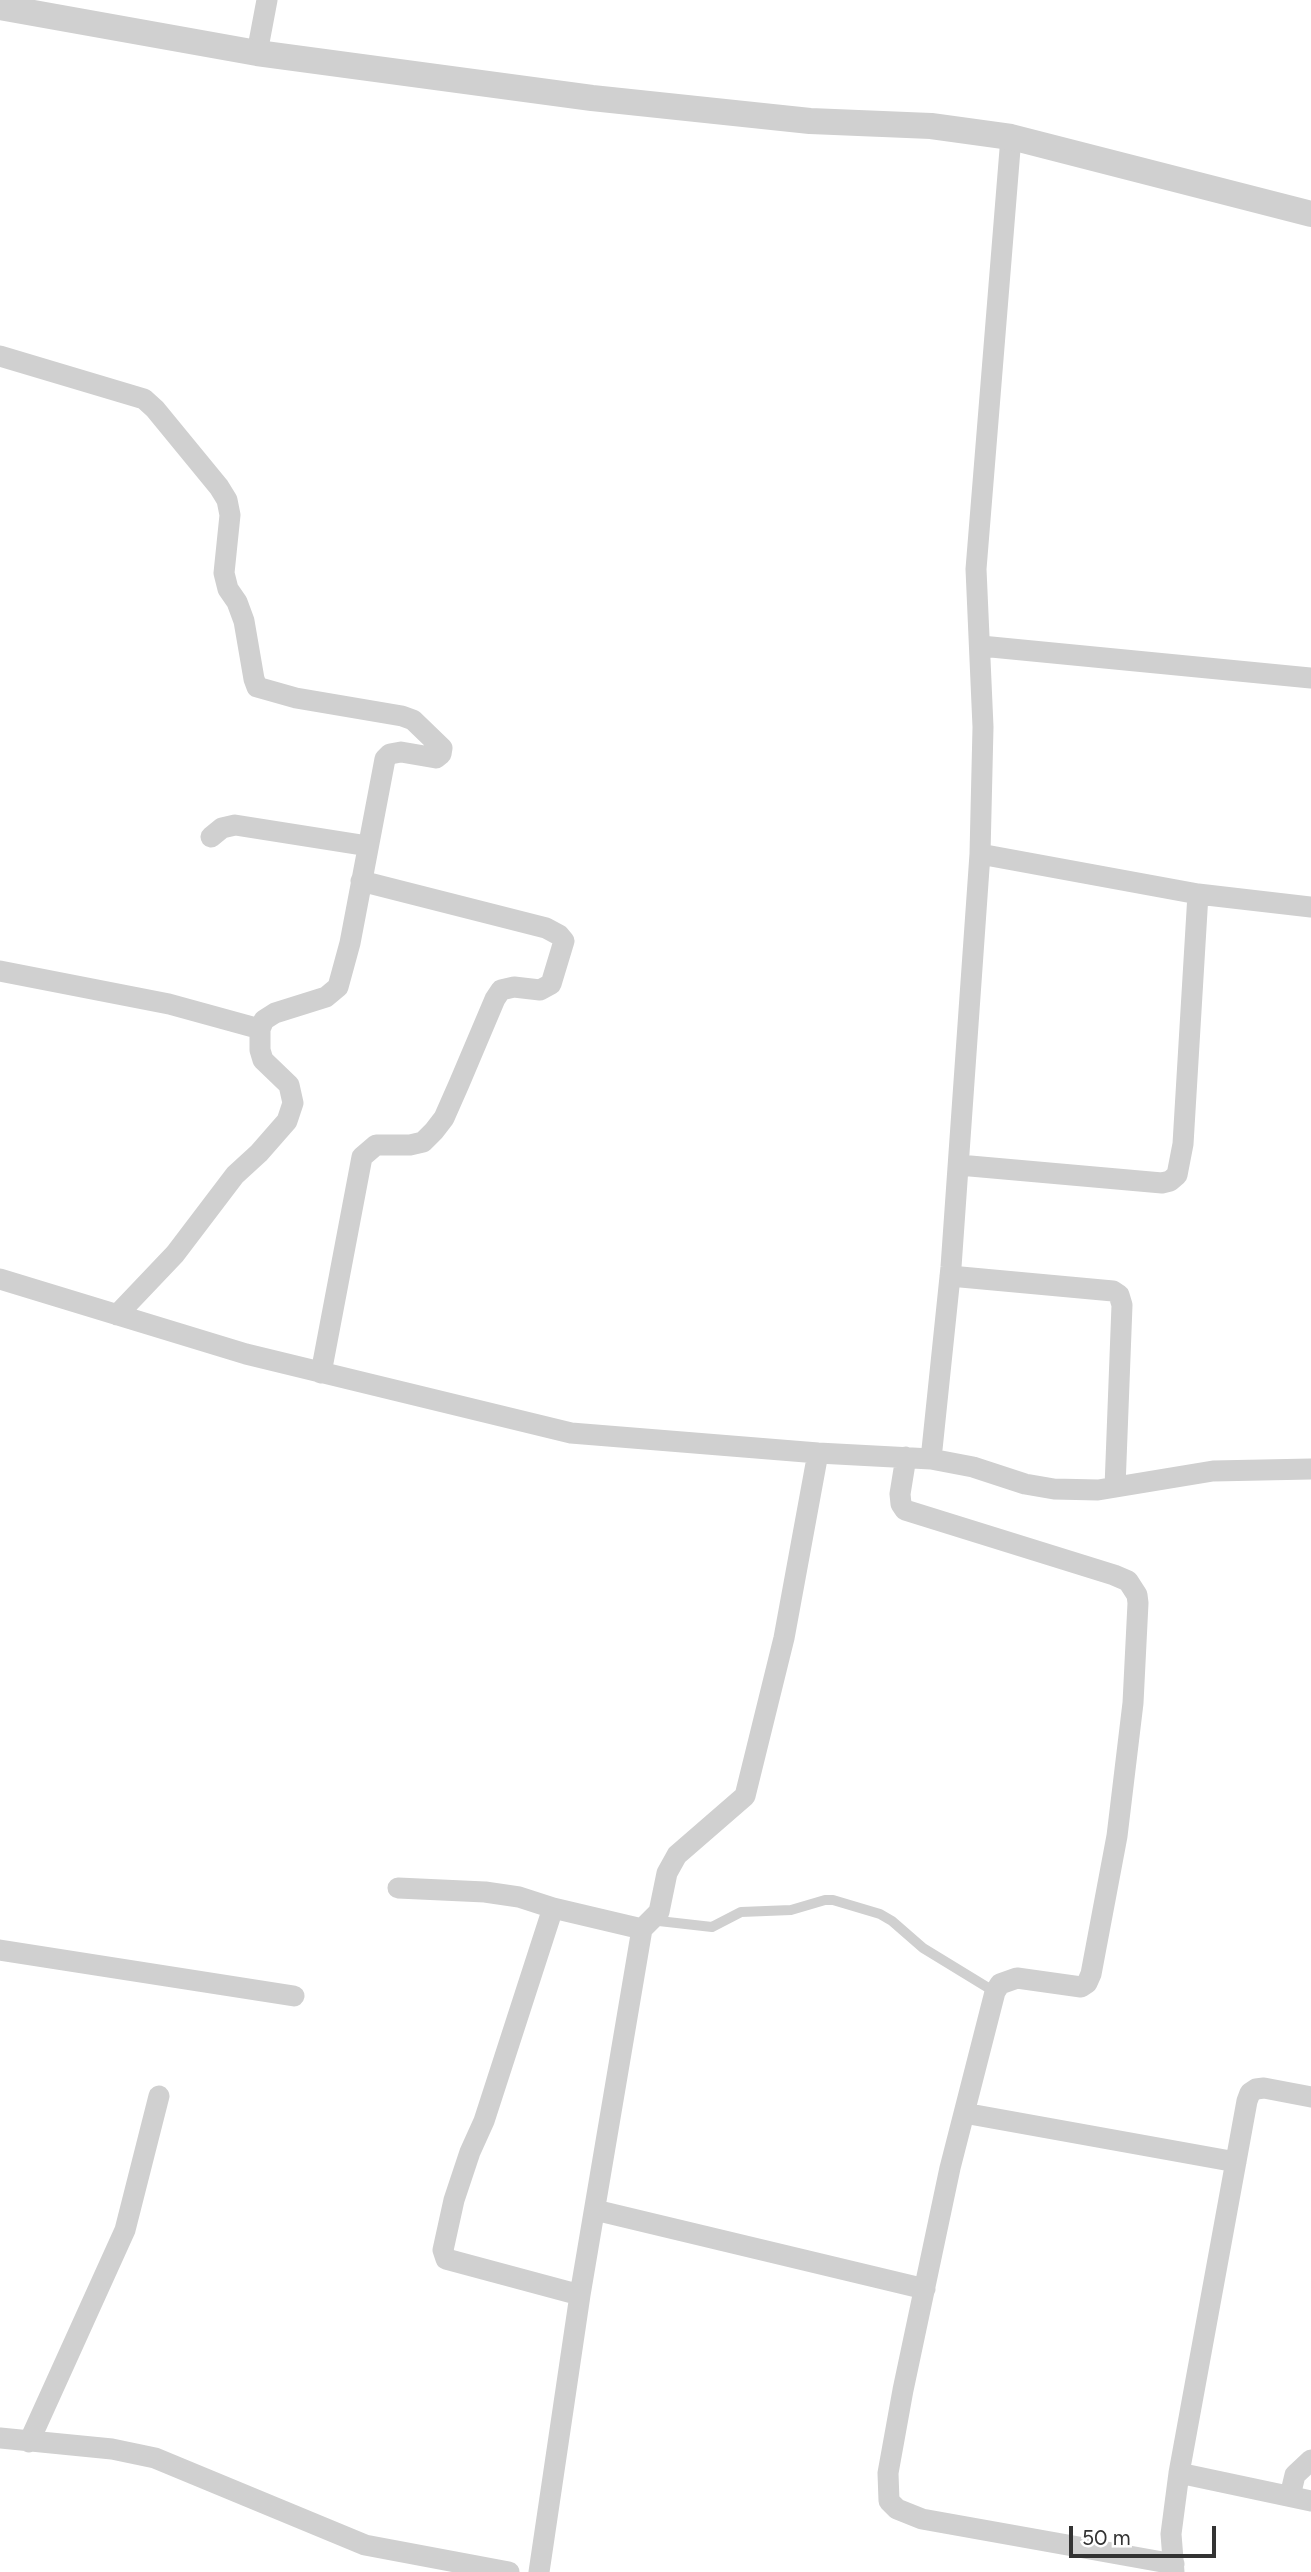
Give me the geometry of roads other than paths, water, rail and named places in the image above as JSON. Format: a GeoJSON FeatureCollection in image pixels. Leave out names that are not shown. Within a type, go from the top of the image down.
{"type":"FeatureCollection","features":[{"type":"Feature","properties":{"kind":"street"},"geometry":{"type":"LineString","coordinates":[[257,53],[267,0]]}},
{"type":"Feature","properties":{"kind":"street"},"geometry":{"type":"LineString","coordinates":[[0,7],[257,53],[592,98],[810,121],[932,126],[1011,137],[1311,214]]}},
{"type":"Feature","properties":{"kind":"street"},"geometry":{"type":"LineString","coordinates":[[930,1459],[950,1276],[980,854],[983,727],[976,569],[1011,137]]}},
{"type":"Feature","properties":{"kind":"street"},"geometry":{"type":"LineString","coordinates":[[0,356],[144,399],[219,487],[227,500],[230,515],[224,573],[228,589],[237,602],[244,621],[257,687],[296,698],[402,716],[413,720],[442,748],[441,754],[436,758],[401,752],[390,754],[385,760],[338,987],[326,997],[275,1013],[264,1020],[260,1029],[263,1060],[289,1085],[293,1103],[287,1121],[235,1175],[175,1254],[117,1314]]}},
{"type":"Feature","properties":{"kind":"street"},"geometry":{"type":"LineString","coordinates":[[981,646],[1311,678]]}},
{"type":"Feature","properties":{"kind":"street"},"geometry":{"type":"LineString","coordinates":[[211,837],[222,828],[235,825],[368,846]]}},
{"type":"Feature","properties":{"kind":"street"},"geometry":{"type":"LineString","coordinates":[[980,854],[1198,894],[1311,907]]}},
{"type":"Feature","properties":{"kind":"street"},"geometry":{"type":"LineString","coordinates":[[321,1373],[362,1157],[376,1145],[410,1145],[423,1142],[434,1131],[443,1118],[501,990],[514,987],[540,990],[551,984],[565,941],[546,928],[361,881]]}},
{"type":"Feature","properties":{"kind":"street"},"geometry":{"type":"LineString","coordinates":[[959,1165],[1162,1183],[1177,1175],[1182,1144],[1198,894]]}},
{"type":"Feature","properties":{"kind":"street"},"geometry":{"type":"LineString","coordinates":[[0,971],[169,1004],[260,1029]]}},
{"type":"Feature","properties":{"kind":"street"},"geometry":{"type":"LineString","coordinates":[[950,1276],[1113,1291],[1119,1295],[1122,1305],[1115,1487]]}},
{"type":"Feature","properties":{"kind":"street"},"geometry":{"type":"LineString","coordinates":[[0,1279],[246,1354],[571,1433],[818,1453],[930,1459],[973,1467],[1025,1484],[1054,1489],[1098,1490],[1213,1471],[1311,1469]]}},
{"type":"Feature","properties":{"kind":"street"},"geometry":{"type":"LineString","coordinates":[[539,2572],[580,2295],[646,1924],[659,1912],[667,1873],[677,1855],[745,1797],[783,1638],[818,1453]]}},
{"type":"Feature","properties":{"kind":"street"},"geometry":{"type":"LineString","coordinates":[[906,1457],[900,1494],[905,1510],[1114,1575],[1128,1581],[1137,1595],[1133,1703],[1117,1836],[1091,1974],[1087,1983],[1081,1987],[1017,1978],[1000,1984],[995,1992],[964,2113],[925,2289],[888,2473],[889,2501],[897,2509],[922,2519],[1174,2568],[1171,2534],[1179,2473],[1250,2093],[1264,2088],[1311,2098]]}},
{"type":"Feature","properties":{"kind":"street"},"geometry":{"type":"LineString","coordinates":[[398,1888],[485,1892],[519,1897],[553,1908],[646,1924]]}},
{"type":"Feature","properties":{"kind":"street"},"geometry":{"type":"LineString","coordinates":[[553,1908],[484,2120],[454,2200],[443,2250],[446,2259],[580,2295]]}},
{"type":"Feature","properties":{"kind":"street"},"geometry":{"type":"LineString","coordinates":[[0,1950],[294,1996]]}},
{"type":"Feature","properties":{"kind":"street"},"geometry":{"type":"LineString","coordinates":[[29,2442],[125,2230],[159,2096]]}},
{"type":"Feature","properties":{"kind":"street"},"geometry":{"type":"LineString","coordinates":[[964,2113],[1236,2162]]}},
{"type":"Feature","properties":{"kind":"street"},"geometry":{"type":"LineString","coordinates":[[595,2210],[925,2289]]}},
{"type":"Feature","properties":{"kind":"street"},"geometry":{"type":"LineString","coordinates":[[0,2438],[112,2449],[155,2458],[365,2545],[509,2572]]}},
{"type":"Feature","properties":{"kind":"street"},"geometry":{"type":"LineString","coordinates":[[1290,2496],[1296,2475],[1311,2460]]}},
{"type":"Feature","properties":{"kind":"street"},"geometry":{"type":"LineString","coordinates":[[1179,2473],[1311,2501]]}},
{"type":"Feature","properties":{"kind":"lane"},"geometry":{"type":"LineString","coordinates":[[646,1924],[712,1927],[741,1912],[791,1910],[833,1900],[886,1918],[923,1948],[995,1992]]}}]}
